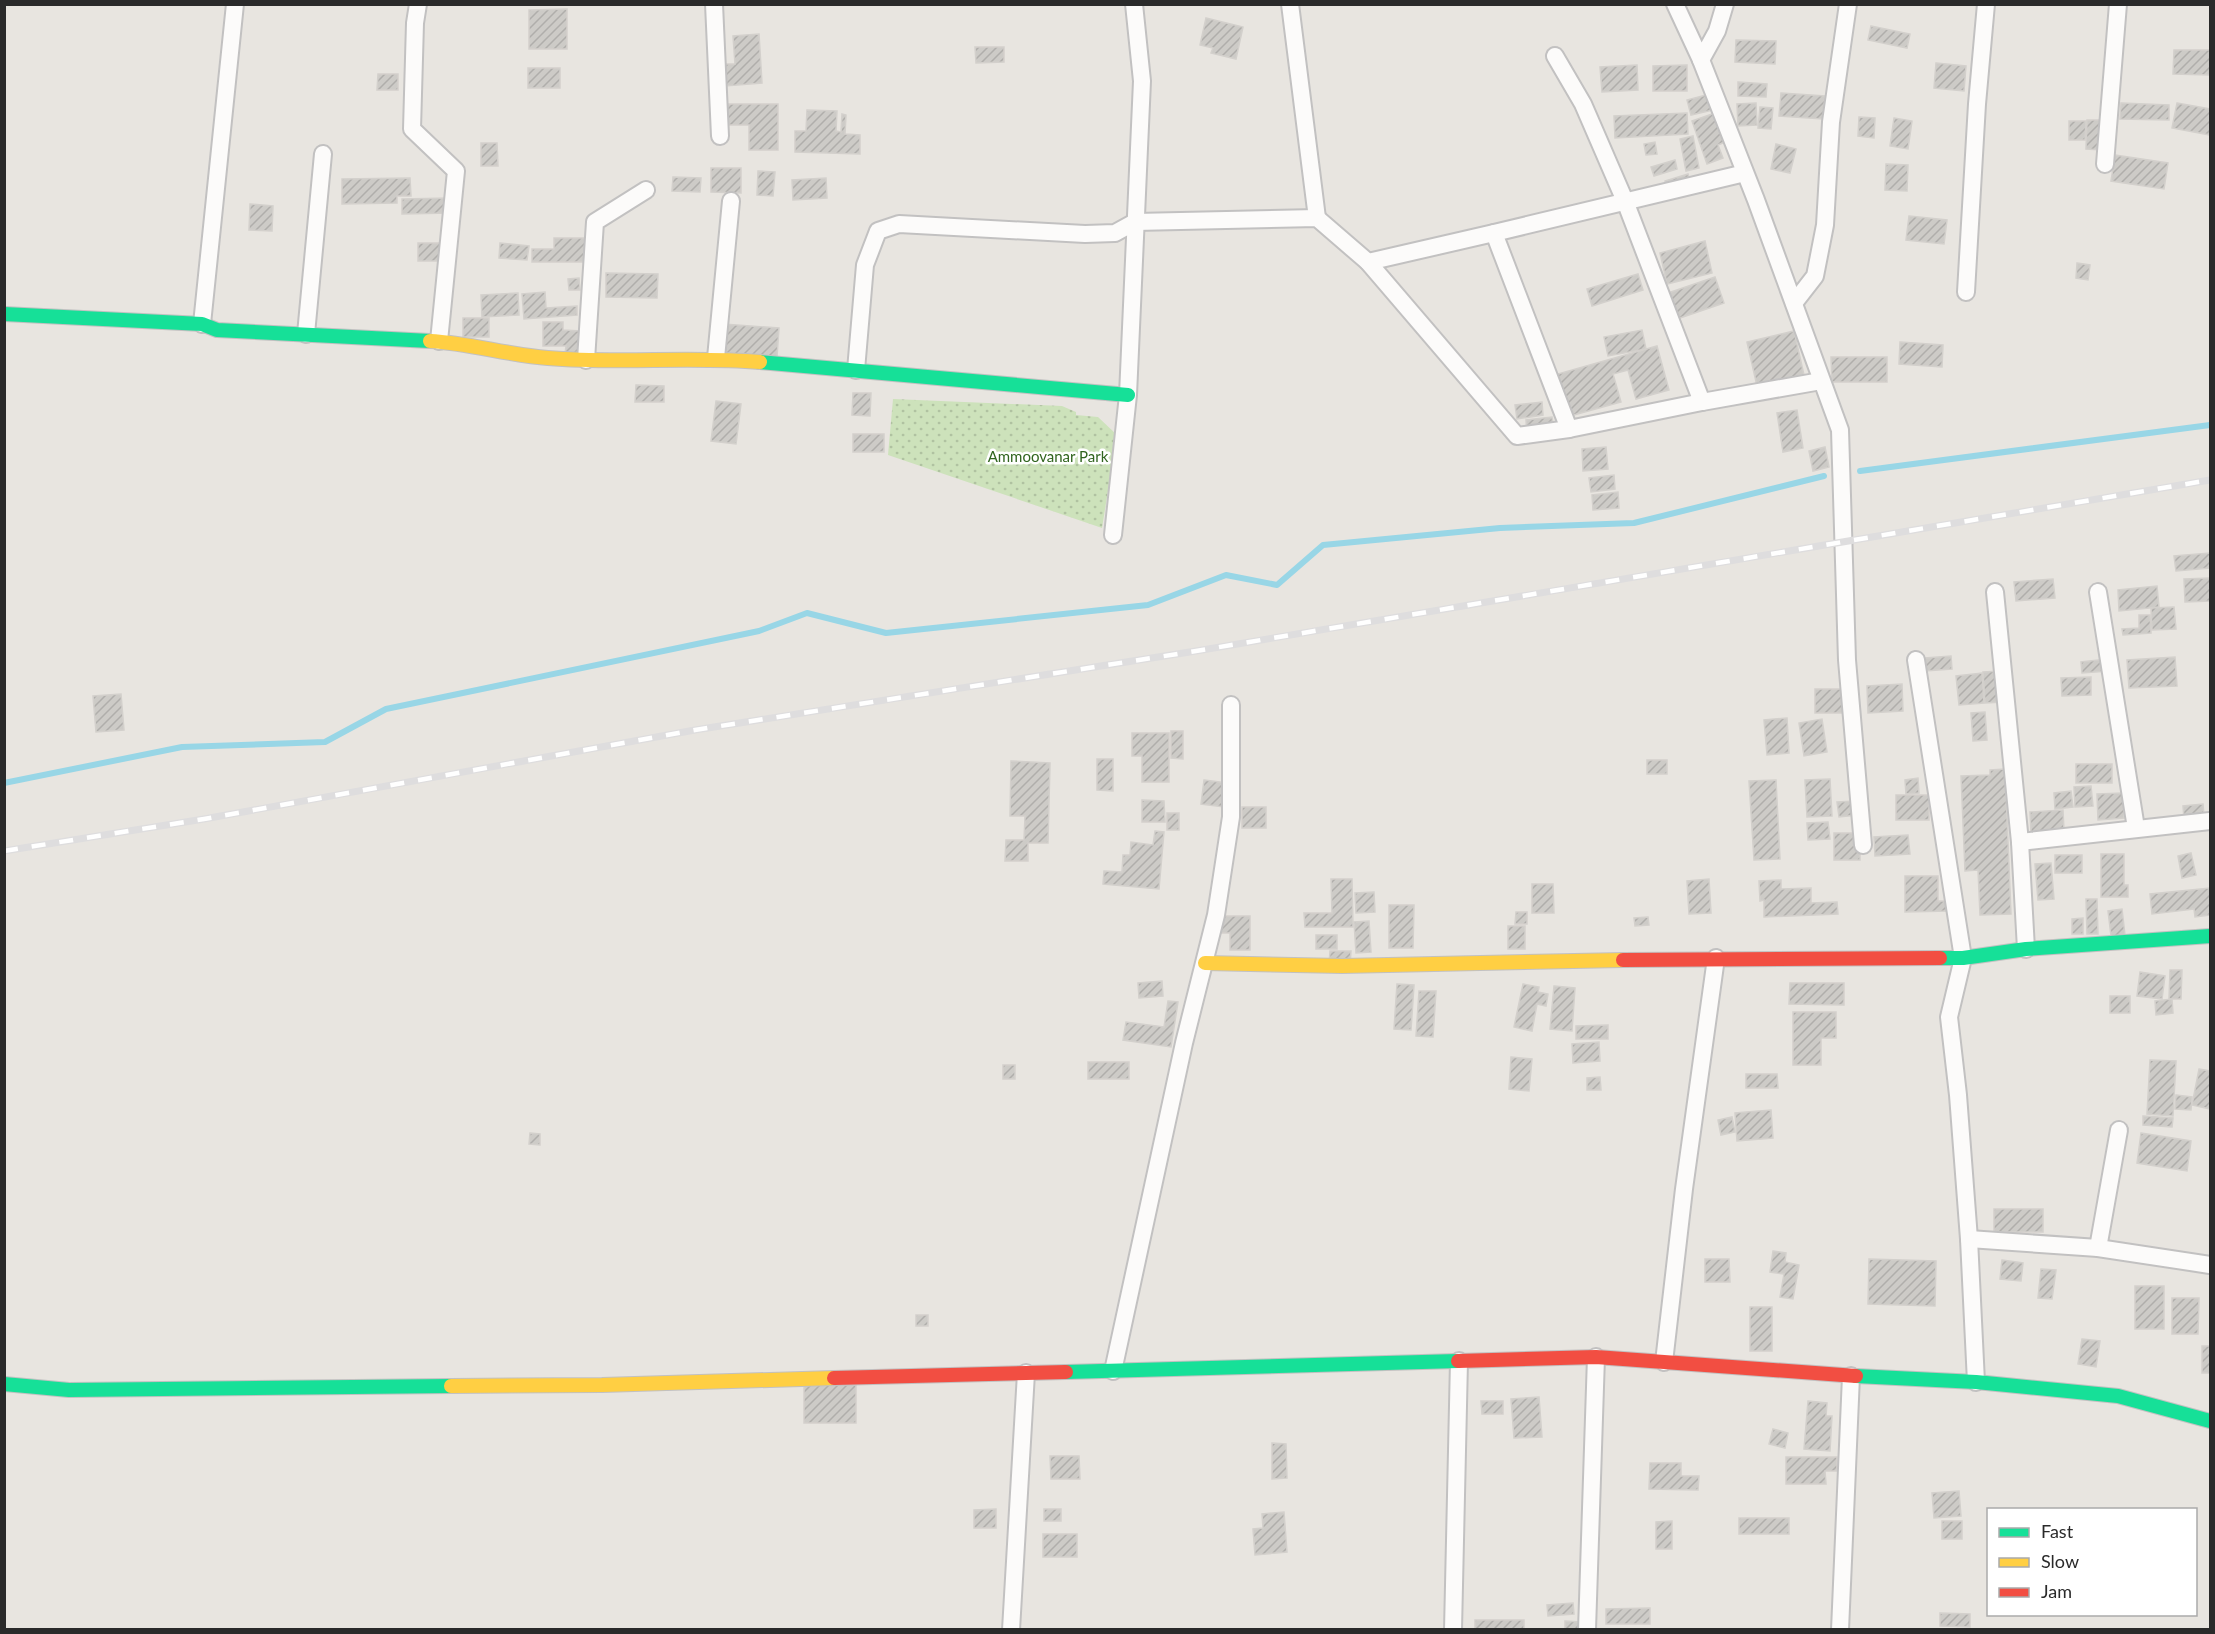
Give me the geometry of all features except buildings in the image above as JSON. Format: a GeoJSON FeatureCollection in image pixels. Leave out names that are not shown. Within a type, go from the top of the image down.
{"type":"FeatureCollection","features":[{"type":"Feature","properties":{"kind":"street"},"geometry":{"type":"LineString","coordinates":[[201,324],[235,4]]}},
{"type":"Feature","properties":{"kind":"street"},"geometry":{"type":"LineString","coordinates":[[418,4],[415,23],[412,129],[456,171],[439,341]]}},
{"type":"Feature","properties":{"kind":"street"},"geometry":{"type":"LineString","coordinates":[[714,4],[720,136]]}},
{"type":"Feature","properties":{"kind":"street"},"geometry":{"type":"LineString","coordinates":[[1113,535],[1128,395],[1142,81],[1134,4]]}},
{"type":"Feature","properties":{"kind":"street"},"geometry":{"type":"LineString","coordinates":[[1290,4],[1317,218],[1368,262],[1517,436],[1569,429],[1821,381]]}},
{"type":"Feature","properties":{"kind":"street"},"geometry":{"type":"LineString","coordinates":[[1675,4],[1701,60],[1745,173],[1840,430],[1847,660],[1863,845]]}},
{"type":"Feature","properties":{"kind":"street"},"geometry":{"type":"LineString","coordinates":[[1701,60],[1717,31],[1725,4]]}},
{"type":"Feature","properties":{"kind":"street"},"geometry":{"type":"LineString","coordinates":[[1794,303],[1815,276],[1825,225],[1831,122],[1848,4]]}},
{"type":"Feature","properties":{"kind":"street"},"geometry":{"type":"LineString","coordinates":[[1966,292],[1977,104],[1986,4]]}},
{"type":"Feature","properties":{"kind":"street"},"geometry":{"type":"LineString","coordinates":[[2105,164],[2118,4]]}},
{"type":"Feature","properties":{"kind":"street"},"geometry":{"type":"LineString","coordinates":[[1555,56],[1583,104],[1625,201],[1702,402]]}},
{"type":"Feature","properties":{"kind":"street"},"geometry":{"type":"LineString","coordinates":[[306,334],[323,154]]}},
{"type":"Feature","properties":{"kind":"street"},"geometry":{"type":"LineString","coordinates":[[1368,262],[1745,173]]}},
{"type":"Feature","properties":{"kind":"street"},"geometry":{"type":"LineString","coordinates":[[586,360],[595,222],[646,190]]}},
{"type":"Feature","properties":{"kind":"street"},"geometry":{"type":"LineString","coordinates":[[716,358],[731,201]]}},
{"type":"Feature","properties":{"kind":"street"},"geometry":{"type":"LineString","coordinates":[[856,370],[865,265],[878,231],[899,224],[1095,233],[1115,232],[1135,222],[1317,218]]}},
{"type":"Feature","properties":{"kind":"street"},"geometry":{"type":"LineString","coordinates":[[1494,233],[1569,429]]}},
{"type":"Feature","properties":{"kind":"street"},"geometry":{"type":"LineString","coordinates":[[4,314],[201,324],[217,330],[439,341],[546,358],[586,360],[716,358],[1128,395]]}},
{"type":"Feature","properties":{"kind":"street"},"geometry":{"type":"LineString","coordinates":[[2098,591],[2136,828]]}},
{"type":"Feature","properties":{"kind":"street"},"geometry":{"type":"LineString","coordinates":[[1995,592],[2020,842],[2026,949]]}},
{"type":"Feature","properties":{"kind":"street"},"geometry":{"type":"LineString","coordinates":[[1916,660],[1963,957],[1949,1017],[1958,1095],[1969,1239],[1976,1382]]}},
{"type":"Feature","properties":{"kind":"street"},"geometry":{"type":"LineString","coordinates":[[1113,1371],[1184,1043],[1216,915],[1231,817],[1231,705]]}},
{"type":"Feature","properties":{"kind":"street"},"geometry":{"type":"LineString","coordinates":[[2020,842],[2211,821]]}},
{"type":"Feature","properties":{"kind":"street"},"geometry":{"type":"LineString","coordinates":[[1205,963],[1342,966],[1716,958],[1963,957],[2026,949],[2211,936]]}},
{"type":"Feature","properties":{"kind":"street"},"geometry":{"type":"LineString","coordinates":[[1664,1362],[1684,1188],[1716,958]]}},
{"type":"Feature","properties":{"kind":"street"},"geometry":{"type":"LineString","coordinates":[[2098,1248],[2119,1130]]}},
{"type":"Feature","properties":{"kind":"street"},"geometry":{"type":"LineString","coordinates":[[1969,1239],[2098,1248],[2211,1264]]}},
{"type":"Feature","properties":{"kind":"street"},"geometry":{"type":"LineString","coordinates":[[1587,1629],[1596,1357]]}},
{"type":"Feature","properties":{"kind":"street"},"geometry":{"type":"LineString","coordinates":[[4,1384],[69,1390],[566,1385],[1596,1357],[1851,1376],[1976,1382],[2118,1396],[2211,1421]]}},
{"type":"Feature","properties":{"kind":"street"},"geometry":{"type":"LineString","coordinates":[[1453,1629],[1459,1361]]}},
{"type":"Feature","properties":{"kind":"street"},"geometry":{"type":"LineString","coordinates":[[1011,1629],[1026,1373]]}},
{"type":"Feature","properties":{"kind":"street"},"geometry":{"type":"LineString","coordinates":[[1840,1629],[1851,1376]]}},
{"type":"Feature","properties":{"kind":"green space","name":"Ammoovanar Park"},"geometry":{"type":"Polygon","coordinates":[[[893,399],[1062,406],[1076,412],[1076,415],[1098,417],[1117,435],[1102,528],[888,455],[893,399]]]}},
{"type":"Feature","properties":{"kind":"waterway"},"geometry":{"type":"LineString","coordinates":[[1860,471],[2210,425]]}},
{"type":"Feature","properties":{"kind":"waterway"},"geometry":{"type":"LineString","coordinates":[[4,783],[182,747],[325,742],[386,709],[759,631],[807,613],[886,633],[1148,605],[1226,575],[1277,585],[1323,545],[1500,528],[1634,523],[1824,476]]}},
{"type":"Feature","properties":{"kind":"railway"},"geometry":{"type":"LineString","coordinates":[[4,851],[204,819],[695,730],[1196,651],[2210,480]]}},
{"type":"Feature","properties":{"kind":"traffic: fast"},"geometry":{"type":"LineString","coordinates":[[4,314],[202,324],[217,330],[430,341]]}},
{"type":"Feature","properties":{"kind":"traffic: fast"},"geometry":{"type":"LineString","coordinates":[[760,362],[1128,395]]}},
{"type":"Feature","properties":{"kind":"traffic: fast"},"geometry":{"type":"LineString","coordinates":[[1940,958],[1963,958],[2026,949],[2210,936]]}},
{"type":"Feature","properties":{"kind":"traffic: fast"},"geometry":{"type":"LineString","coordinates":[[1066,1372],[1458,1361]]}},
{"type":"Feature","properties":{"kind":"traffic: fast"},"geometry":{"type":"LineString","coordinates":[[1856,1376],[1976,1382],[2118,1396],[2210,1421]]}},
{"type":"Feature","properties":{"kind":"traffic: fast"},"geometry":{"type":"LineString","coordinates":[[4,1384],[69,1390],[451,1386]]}},
{"type":"Feature","properties":{"kind":"traffic: slow"},"geometry":{"type":"LineString","coordinates":[[430,341],[575,360],[760,362]]}},
{"type":"Feature","properties":{"kind":"traffic: slow"},"geometry":{"type":"LineString","coordinates":[[1205,963],[1342,966],[1623,960]]}},
{"type":"Feature","properties":{"kind":"traffic: slow"},"geometry":{"type":"LineString","coordinates":[[451,1386],[602,1385],[834,1378]]}},
{"type":"Feature","properties":{"kind":"traffic: jam"},"geometry":{"type":"LineString","coordinates":[[1623,960],[1940,958]]}},
{"type":"Feature","properties":{"kind":"traffic: jam"},"geometry":{"type":"LineString","coordinates":[[1458,1361],[1596,1357],[1856,1376]]}},
{"type":"Feature","properties":{"kind":"traffic: jam"},"geometry":{"type":"LineString","coordinates":[[834,1378],[1066,1372]]}}]}
